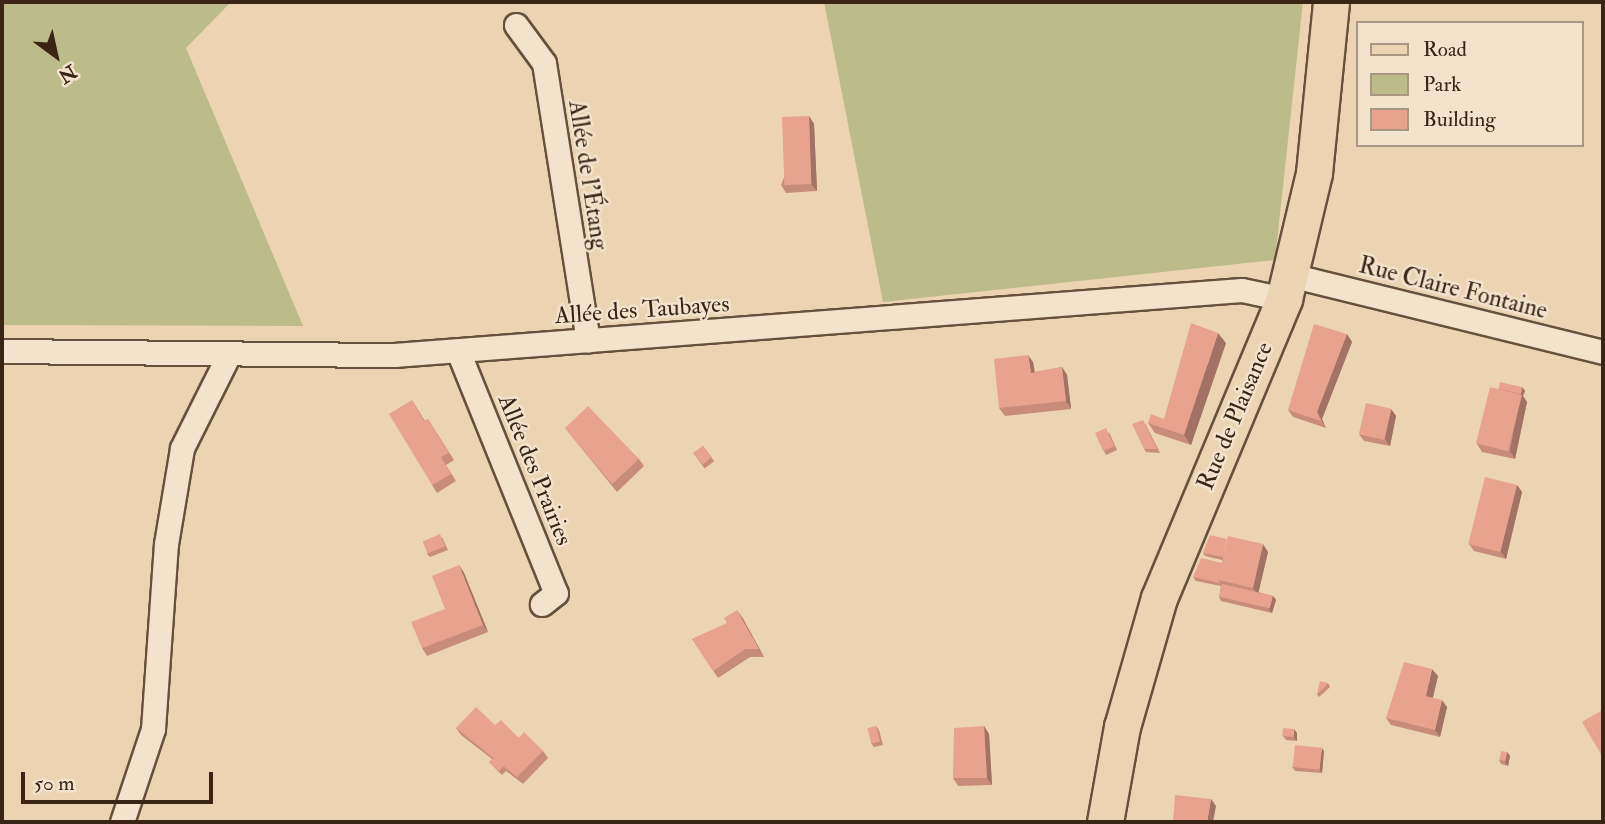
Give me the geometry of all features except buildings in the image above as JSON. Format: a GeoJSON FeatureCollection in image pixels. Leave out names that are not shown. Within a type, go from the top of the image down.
{"type":"FeatureCollection","features":[{"type":"Feature","properties":{"kind":"main road","name":"Rue de Plaisance"},"geometry":{"type":"LineString","coordinates":[[1105,822],[1122,727],[1159,598],[1287,287],[1314,173],[1331,2]]}},
{"type":"Feature","properties":{"kind":"street","name":"Allée de l'Étang"},"geometry":{"type":"LineString","coordinates":[[516,25],[544,63],[587,341]]}},
{"type":"Feature","properties":{"kind":"street","name":"Allée des Taubayes"},"geometry":{"type":"LineString","coordinates":[[2,351],[228,356],[458,351],[1287,287]]}},
{"type":"Feature","properties":{"kind":"street","name":"Rue Claire Fontaine"},"geometry":{"type":"LineString","coordinates":[[1287,287],[1603,352]]}},
{"type":"Feature","properties":{"kind":"street","name":"Allée des Prairies"},"geometry":{"type":"LineString","coordinates":[[458,351],[556,593],[542,604]]}},
{"type":"Feature","properties":{"kind":"street"},"geometry":{"type":"LineString","coordinates":[[122,822],[153,729],[166,544],[183,449],[228,356]]}},
{"type":"Feature","properties":{"kind":"green space"},"geometry":{"type":"Polygon","coordinates":[[[2,2],[231,2],[186,48],[303,326],[2,325],[2,2]]]}},
{"type":"Feature","properties":{"kind":"green space"},"geometry":{"type":"Polygon","coordinates":[[[824,2],[1303,2],[1275,260],[883,302],[824,2]]]}}]}
